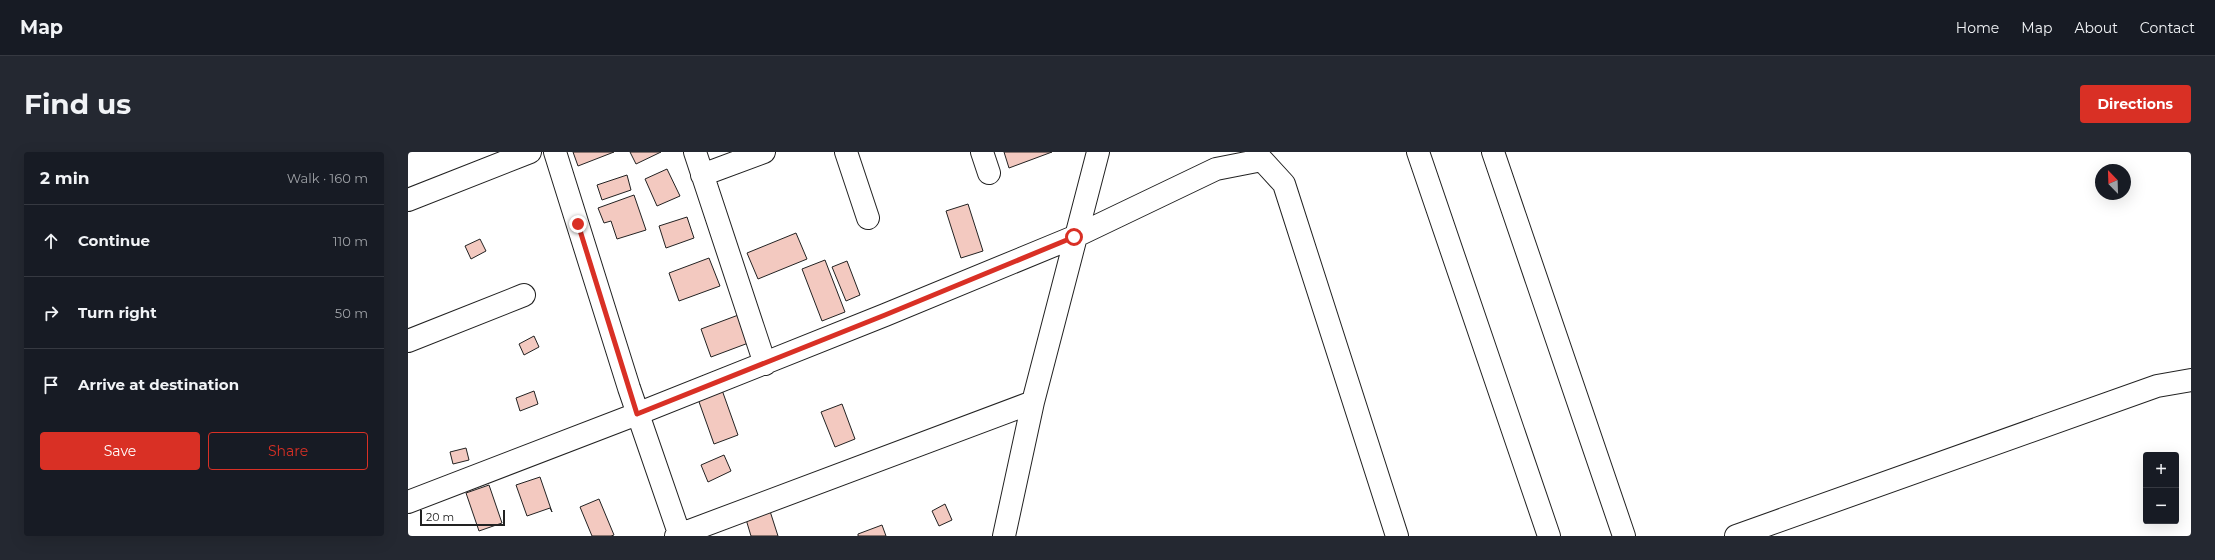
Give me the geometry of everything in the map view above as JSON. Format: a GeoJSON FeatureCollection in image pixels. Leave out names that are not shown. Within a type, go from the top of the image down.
{"type":"FeatureCollection","features":[{"type":"Feature","properties":{"kind":"street"},"geometry":{"type":"LineString","coordinates":[[408,200],[530,152]]}},
{"type":"Feature","properties":{"kind":"street"},"geometry":{"type":"LineString","coordinates":[[556,152],[637,414],[678,536],[1033,402]]}},
{"type":"Feature","properties":{"kind":"street"},"geometry":{"type":"LineString","coordinates":[[695,152],[765,364]]}},
{"type":"Feature","properties":{"kind":"street"},"geometry":{"type":"LineString","coordinates":[[702,175],[764,152]]}},
{"type":"Feature","properties":{"kind":"street"},"geometry":{"type":"LineString","coordinates":[[846,152],[868,218]]}},
{"type":"Feature","properties":{"kind":"street"},"geometry":{"type":"LineString","coordinates":[[982,152],[989,173]]}},
{"type":"Feature","properties":{"kind":"street"},"geometry":{"type":"LineString","coordinates":[[1004,536],[1033,402],[1074,237],[1098,152]]}},
{"type":"Feature","properties":{"kind":"street"},"geometry":{"type":"LineString","coordinates":[[1418,152],[1549,536]]}},
{"type":"Feature","properties":{"kind":"street"},"geometry":{"type":"LineString","coordinates":[[1493,152],[1624,536]]}},
{"type":"Feature","properties":{"kind":"street"},"geometry":{"type":"LineString","coordinates":[[408,502],[765,364],[1074,237],[1216,169],[1262,160],[1284,184],[1397,536]]}},
{"type":"Feature","properties":{"kind":"street"},"geometry":{"type":"LineString","coordinates":[[408,341],[524,295]]}},
{"type":"Feature","properties":{"kind":"street"},"geometry":{"type":"LineString","coordinates":[[1736,536],[2157,386],[2191,380]]}},
{"type":"Feature","properties":{"kind":"building"},"geometry":{"type":"Polygon","coordinates":[[[573,152],[614,152],[578,166],[573,152]]]}},
{"type":"Feature","properties":{"kind":"building"},"geometry":{"type":"Polygon","coordinates":[[[630,152],[661,152],[636,164],[630,152]]]}},
{"type":"Feature","properties":{"kind":"building"},"geometry":{"type":"Polygon","coordinates":[[[1004,152],[1052,152],[1009,168],[1004,152]]]}},
{"type":"Feature","properties":{"kind":"building"},"geometry":{"type":"Polygon","coordinates":[[[667,169],[680,196],[657,206],[645,179],[667,169]]]}},
{"type":"Feature","properties":{"kind":"building"},"geometry":{"type":"Polygon","coordinates":[[[627,175],[631,190],[602,200],[597,185],[627,175]]]}},
{"type":"Feature","properties":{"kind":"building"},"geometry":{"type":"Polygon","coordinates":[[[634,195],[646,230],[617,239],[611,221],[604,223],[598,208],[634,195]]]}},
{"type":"Feature","properties":{"kind":"building"},"geometry":{"type":"Polygon","coordinates":[[[968,204],[983,251],[961,258],[946,211],[968,204]]]}},
{"type":"Feature","properties":{"kind":"building"},"geometry":{"type":"Polygon","coordinates":[[[687,217],[694,238],[666,248],[659,226],[687,217]]]}},
{"type":"Feature","properties":{"kind":"building"},"geometry":{"type":"Polygon","coordinates":[[[796,233],[807,259],[758,279],[747,253],[796,233]]]}},
{"type":"Feature","properties":{"kind":"building"},"geometry":{"type":"Polygon","coordinates":[[[480,239],[486,251],[471,259],[465,246],[480,239]]]}},
{"type":"Feature","properties":{"kind":"building"},"geometry":{"type":"Polygon","coordinates":[[[709,258],[720,286],[679,301],[669,273],[709,258]]]}},
{"type":"Feature","properties":{"kind":"building"},"geometry":{"type":"Polygon","coordinates":[[[825,260],[845,312],[822,321],[802,269],[825,260]]]}},
{"type":"Feature","properties":{"kind":"building"},"geometry":{"type":"Polygon","coordinates":[[[847,261],[860,295],[846,301],[832,267],[847,261]]]}},
{"type":"Feature","properties":{"kind":"building"},"geometry":{"type":"Polygon","coordinates":[[[741,314],[751,342],[711,357],[701,329],[741,314]]]}},
{"type":"Feature","properties":{"kind":"building"},"geometry":{"type":"Polygon","coordinates":[[[534,336],[539,347],[524,355],[519,344],[534,336]]]}},
{"type":"Feature","properties":{"kind":"building"},"geometry":{"type":"Polygon","coordinates":[[[722,390],[738,435],[714,444],[698,399],[722,390]]]}},
{"type":"Feature","properties":{"kind":"building"},"geometry":{"type":"Polygon","coordinates":[[[534,391],[538,404],[520,411],[516,398],[534,391]]]}},
{"type":"Feature","properties":{"kind":"building"},"geometry":{"type":"Polygon","coordinates":[[[842,404],[855,439],[835,447],[821,412],[842,404]]]}},
{"type":"Feature","properties":{"kind":"building"},"geometry":{"type":"Polygon","coordinates":[[[466,448],[469,460],[453,464],[450,452],[466,448]]]}},
{"type":"Feature","properties":{"kind":"building"},"geometry":{"type":"Polygon","coordinates":[[[724,455],[731,471],[708,482],[701,465],[724,455]]]}},
{"type":"Feature","properties":{"kind":"building"},"geometry":{"type":"Polygon","coordinates":[[[540,477],[552,512],[550,508],[527,516],[516,485],[540,477]]]}},
{"type":"Feature","properties":{"kind":"building"},"geometry":{"type":"Polygon","coordinates":[[[489,485],[502,523],[479,531],[466,493],[489,485]]]}},
{"type":"Feature","properties":{"kind":"building"},"geometry":{"type":"Polygon","coordinates":[[[599,499],[614,535],[592,536],[580,507],[599,499]]]}},
{"type":"Feature","properties":{"kind":"building"},"geometry":{"type":"Polygon","coordinates":[[[945,504],[952,520],[939,526],[932,511],[945,504]]]}},
{"type":"Feature","properties":{"kind":"building"},"geometry":{"type":"Polygon","coordinates":[[[769,508],[778,536],[751,536],[745,516],[769,508]]]}},
{"type":"Feature","properties":{"kind":"building"},"geometry":{"type":"Polygon","coordinates":[[[882,525],[886,536],[858,536],[858,534],[882,525]]]}},
{"type":"Feature","properties":{"kind":"route"},"geometry":{"type":"LineString","coordinates":[[578,224],[614,335],[637,414],[765,364],[1074,237]]}}]}
